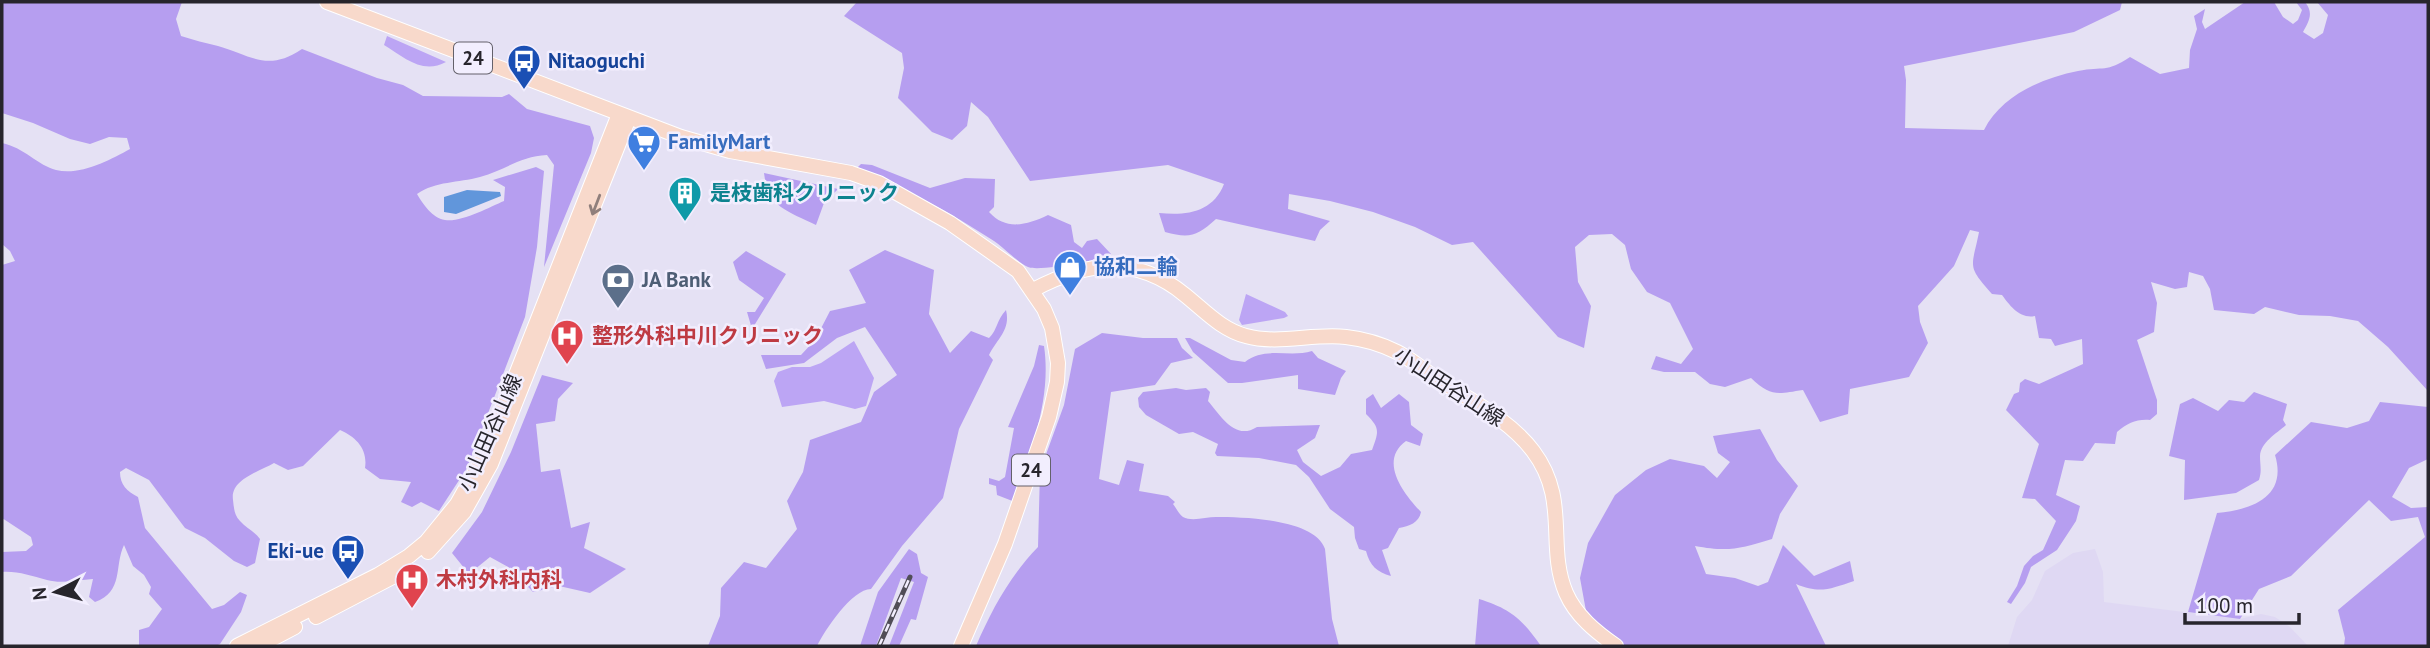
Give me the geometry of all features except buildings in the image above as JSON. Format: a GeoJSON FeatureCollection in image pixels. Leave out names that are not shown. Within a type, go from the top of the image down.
{"type":"FeatureCollection","features":[{"type":"Feature","properties":{"kind":"main road","name":"24"},"geometry":{"type":"LineString","coordinates":[[327,2],[681,137],[730,151],[851,173],[879,183],[923,207],[1018,271],[1033,290],[1052,328],[1058,363],[1057,382],[1049,417],[1005,544],[961,646]]}},
{"type":"Feature","properties":{"kind":"main road","name":"小山田谷山線"},"geometry":{"type":"LineString","coordinates":[[259,646],[405,570],[438,542],[461,508],[510,404],[624,116]]}},
{"type":"Feature","properties":{"kind":"main road","name":"小山田谷山線"},"geometry":{"type":"LineString","coordinates":[[1033,290],[1049,281],[1083,271],[1125,267],[1160,277],[1224,327],[1246,336],[1267,339],[1313,335],[1345,336],[1365,340],[1400,354],[1511,427],[1534,451],[1546,471],[1554,495],[1559,559],[1566,593],[1582,618],[1616,646]]}},
{"type":"Feature","properties":{"kind":"main road","name":"小山田谷山線"},"geometry":{"type":"LineString","coordinates":[[237,646],[391,568],[426,542],[461,508]]}},
{"type":"Feature","properties":{"kind":"shaded area"},"geometry":{"type":"Polygon","coordinates":[[[2,2],[182,2],[176,19],[181,36],[269,61],[290,56],[302,49],[377,78],[403,85],[423,96],[502,97],[509,94],[527,109],[590,126],[594,138],[591,153],[544,267],[554,165],[547,155],[529,158],[480,177],[432,187],[417,194],[432,214],[445,220],[459,219],[504,201],[505,187],[493,180],[536,167],[544,171],[537,247],[525,317],[467,468],[439,511],[421,502],[412,507],[401,502],[411,482],[380,479],[365,468],[365,455],[360,444],[340,430],[303,466],[288,470],[274,463],[247,477],[236,487],[233,500],[237,516],[260,539],[255,563],[247,567],[234,561],[205,538],[185,528],[149,480],[126,468],[120,472],[125,487],[138,497],[145,528],[212,609],[224,605],[240,592],[247,595],[241,612],[216,646],[139,646],[139,630],[149,627],[162,609],[149,594],[151,587],[144,575],[133,566],[124,545],[114,585],[104,598],[95,602],[89,597],[93,579],[58,582],[2,572],[2,552],[26,551],[33,545],[31,537],[2,518],[2,265],[15,261],[10,251],[2,244],[2,143],[17,148],[50,168],[65,171],[94,166],[130,149],[127,138],[109,137],[90,144],[2,113],[2,2]]]}},
{"type":"Feature","properties":{"kind":"shaded area"},"geometry":{"type":"Polygon","coordinates":[[[857,2],[2122,2],[2120,10],[2074,32],[1904,66],[1905,128],[1984,130],[1991,118],[2012,98],[2037,84],[2064,74],[2110,67],[2130,57],[2160,74],[2189,68],[2190,50],[2197,29],[2194,16],[2205,9],[2202,22],[2205,29],[2245,2],[2274,2],[2283,17],[2293,24],[2302,10],[2296,2],[2305,2],[2310,13],[2303,32],[2314,39],[2323,33],[2328,15],[2317,2],[2428,2],[2428,391],[2388,347],[2358,321],[2330,316],[2299,315],[2265,307],[2254,314],[2214,310],[2210,289],[2203,276],[2189,272],[2187,287],[2175,289],[2151,282],[2157,303],[2154,332],[2137,340],[2157,400],[2157,414],[2150,420],[2136,421],[2121,429],[2117,432],[2115,444],[2095,443],[2083,461],[2065,460],[2056,495],[2080,506],[2076,521],[2057,550],[2031,567],[2025,583],[2011,604],[2007,602],[2017,586],[2024,566],[2043,550],[2056,521],[2035,499],[2022,498],[2039,444],[2006,410],[2014,394],[2019,392],[2020,383],[2025,379],[2039,384],[2083,364],[2082,339],[2055,346],[2051,339],[2039,338],[2035,316],[2020,314],[2002,295],[1992,294],[1973,266],[1979,232],[1970,230],[1954,266],[1918,306],[1920,322],[1928,343],[1909,377],[1850,389],[1848,414],[1820,422],[1803,390],[1775,393],[1751,378],[1725,387],[1710,384],[1695,372],[1664,372],[1651,369],[1656,356],[1681,364],[1693,349],[1670,303],[1647,292],[1631,269],[1625,245],[1612,234],[1589,235],[1575,247],[1578,282],[1591,306],[1584,348],[1558,337],[1473,242],[1452,245],[1415,227],[1373,212],[1289,194],[1288,209],[1330,221],[1320,230],[1315,241],[1216,219],[1193,234],[1165,232],[1159,213],[1179,214],[1198,210],[1213,201],[1224,184],[1168,165],[1030,181],[988,117],[971,102],[967,126],[952,140],[932,132],[898,98],[904,68],[902,53],[844,16],[857,2]]]}},
{"type":"Feature","properties":{"kind":"shaded area"},"geometry":{"type":"Polygon","coordinates":[[[387,36],[446,62],[429,67],[414,63],[384,45],[387,36]]]}},
{"type":"Feature","properties":{"kind":"shaded area"},"geometry":{"type":"Polygon","coordinates":[[[861,164],[872,165],[930,188],[965,178],[995,179],[994,207],[989,212],[1002,222],[1025,223],[1048,215],[1071,225],[1074,242],[1082,248],[1087,241],[1097,239],[1111,254],[1070,265],[1028,267],[994,241],[944,211],[857,168],[861,164]]]}},
{"type":"Feature","properties":{"kind":"shaded area"},"geometry":{"type":"Polygon","coordinates":[[[764,173],[838,189],[824,203],[816,225],[788,212],[775,201],[766,185],[764,173]]]}},
{"type":"Feature","properties":{"kind":"shaded area"},"geometry":{"type":"Polygon","coordinates":[[[885,250],[934,270],[929,314],[950,353],[971,331],[989,338],[1006,310],[1005,329],[989,355],[993,360],[959,429],[943,498],[902,546],[871,589],[856,596],[840,612],[817,646],[708,646],[720,616],[721,588],[744,562],[766,568],[797,529],[787,501],[803,472],[810,440],[861,422],[874,392],[897,375],[865,327],[837,338],[804,363],[766,369],[761,355],[801,355],[815,340],[830,311],[866,303],[849,270],[885,250]]]}},
{"type":"Feature","properties":{"kind":"shaded area"},"geometry":{"type":"Polygon","coordinates":[[[746,251],[786,274],[752,329],[747,312],[755,312],[764,298],[739,280],[733,262],[746,251]]]}},
{"type":"Feature","properties":{"kind":"shaded area"},"geometry":{"type":"Polygon","coordinates":[[[1246,294],[1285,312],[1288,316],[1242,325],[1239,320],[1246,294]]]}},
{"type":"Feature","properties":{"kind":"shaded area"},"geometry":{"type":"Polygon","coordinates":[[[1102,333],[1143,338],[1177,338],[1182,348],[1193,358],[1171,363],[1155,385],[1111,392],[1099,479],[1119,485],[1127,460],[1144,464],[1139,491],[1168,496],[1175,502],[1173,504],[1183,517],[1261,519],[1308,531],[1319,539],[1325,549],[1332,619],[1339,646],[976,646],[1002,594],[1038,547],[1040,471],[1064,405],[1075,349],[1102,333]]]}},
{"type":"Feature","properties":{"kind":"shaded area"},"geometry":{"type":"Polygon","coordinates":[[[1185,338],[1190,338],[1231,360],[1245,362],[1252,357],[1269,353],[1312,351],[1318,358],[1346,371],[1335,395],[1298,389],[1298,375],[1228,383],[1193,352],[1185,338]]]}},
{"type":"Feature","properties":{"kind":"shaded area"},"geometry":{"type":"Polygon","coordinates":[[[854,341],[874,378],[866,406],[855,409],[824,401],[782,407],[774,381],[778,372],[821,363],[854,341]]]}},
{"type":"Feature","properties":{"kind":"shaded area"},"geometry":{"type":"Polygon","coordinates":[[[1039,345],[1044,346],[1045,386],[1033,445],[1015,502],[997,495],[996,486],[989,484],[989,478],[999,481],[1005,477],[1014,428],[1008,427],[1034,366],[1039,345]]]}},
{"type":"Feature","properties":{"kind":"shaded area"},"geometry":{"type":"Polygon","coordinates":[[[542,375],[573,383],[558,399],[555,421],[536,424],[541,472],[560,469],[571,528],[590,522],[584,548],[626,569],[590,593],[559,586],[533,592],[510,568],[490,557],[469,574],[452,553],[482,512],[511,452],[542,375]]]}},
{"type":"Feature","properties":{"kind":"shaded area"},"geometry":{"type":"Polygon","coordinates":[[[1206,388],[1210,392],[1208,401],[1218,413],[1229,425],[1242,431],[1257,427],[1320,425],[1315,438],[1297,450],[1303,462],[1321,476],[1340,467],[1351,454],[1372,450],[1377,430],[1366,414],[1366,399],[1373,394],[1381,408],[1399,394],[1409,402],[1411,425],[1423,434],[1420,446],[1406,441],[1398,449],[1394,468],[1401,487],[1421,512],[1416,521],[1399,528],[1388,548],[1382,550],[1391,576],[1378,570],[1366,551],[1359,549],[1354,527],[1330,509],[1309,477],[1296,465],[1259,458],[1217,456],[1215,453],[1218,444],[1193,432],[1179,434],[1146,415],[1139,407],[1138,398],[1143,392],[1206,388]]]}},
{"type":"Feature","properties":{"kind":"shaded area"},"geometry":{"type":"Polygon","coordinates":[[[2254,392],[2287,404],[2283,420],[2286,425],[2261,451],[2259,480],[2236,493],[2184,500],[2185,460],[2169,456],[2180,404],[2193,398],[2218,411],[2229,400],[2244,402],[2254,392]]]}},
{"type":"Feature","properties":{"kind":"shaded area"},"geometry":{"type":"Polygon","coordinates":[[[2380,402],[2428,407],[2428,459],[2409,468],[2392,497],[2411,508],[2428,507],[2428,646],[2344,646],[2345,638],[2338,610],[2425,537],[2418,517],[2391,521],[2369,500],[2291,576],[2259,589],[2240,619],[2188,612],[2217,513],[2242,509],[2263,499],[2276,482],[2278,470],[2275,455],[2311,422],[2347,428],[2369,421],[2380,402]]]}},
{"type":"Feature","properties":{"kind":"shaded area"},"geometry":{"type":"Polygon","coordinates":[[[1760,429],[1777,460],[1798,486],[1780,514],[1772,539],[1734,548],[1695,546],[1706,574],[1735,578],[1758,586],[1768,582],[1783,545],[1814,576],[1850,561],[1854,581],[1825,589],[1812,589],[1796,584],[1826,646],[1625,646],[1598,626],[1586,611],[1580,578],[1588,543],[1615,495],[1646,470],[1670,459],[1704,466],[1717,478],[1730,462],[1718,453],[1713,436],[1760,429]]]}},
{"type":"Feature","properties":{"kind":"shaded area"},"geometry":{"type":"Polygon","coordinates":[[[909,549],[917,554],[921,573],[928,577],[916,620],[911,619],[899,646],[889,646],[914,582],[901,578],[876,646],[860,646],[878,592],[909,549]]]}},
{"type":"Feature","properties":{"kind":"shaded area"},"geometry":{"type":"Polygon","coordinates":[[[2095,549],[2103,572],[2104,602],[2240,619],[2261,614],[2275,617],[2290,627],[2308,646],[2008,646],[2017,617],[2032,600],[2045,571],[2073,553],[2095,549]]]}},
{"type":"Feature","properties":{"kind":"shaded area"},"geometry":{"type":"Polygon","coordinates":[[[1479,599],[1515,616],[1541,646],[1475,646],[1479,599]]]}},
{"type":"Feature","properties":{"kind":"water"},"geometry":{"type":"Polygon","coordinates":[[[467,190],[500,192],[501,196],[456,214],[444,212],[444,197],[467,190]]]}},
{"type":"Feature","properties":{"kind":"railway"},"geometry":{"type":"LineString","coordinates":[[879,646],[910,577]]}},
{"type":"Feature","properties":{"kind":"place","name":"Nitaoguchi"},"geometry":{"type":"Point","coordinates":[524,91]}},
{"type":"Feature","properties":{"kind":"place","name":"FamilyMart"},"geometry":{"type":"Point","coordinates":[644,172]}},
{"type":"Feature","properties":{"kind":"place","name":"是枝歯科クリニック"},"geometry":{"type":"Point","coordinates":[685,223]}},
{"type":"Feature","properties":{"kind":"place","name":"協和二輪"},"geometry":{"type":"Point","coordinates":[1070,297]}},
{"type":"Feature","properties":{"kind":"place","name":"JA Bank"},"geometry":{"type":"Point","coordinates":[618,310]}},
{"type":"Feature","properties":{"kind":"place","name":"整形外科中川クリニック"},"geometry":{"type":"Point","coordinates":[567,366]}},
{"type":"Feature","properties":{"kind":"place","name":"Eki-ue"},"geometry":{"type":"Point","coordinates":[348,581]}},
{"type":"Feature","properties":{"kind":"place","name":"木村外科内科"},"geometry":{"type":"Point","coordinates":[412,610]}}]}
